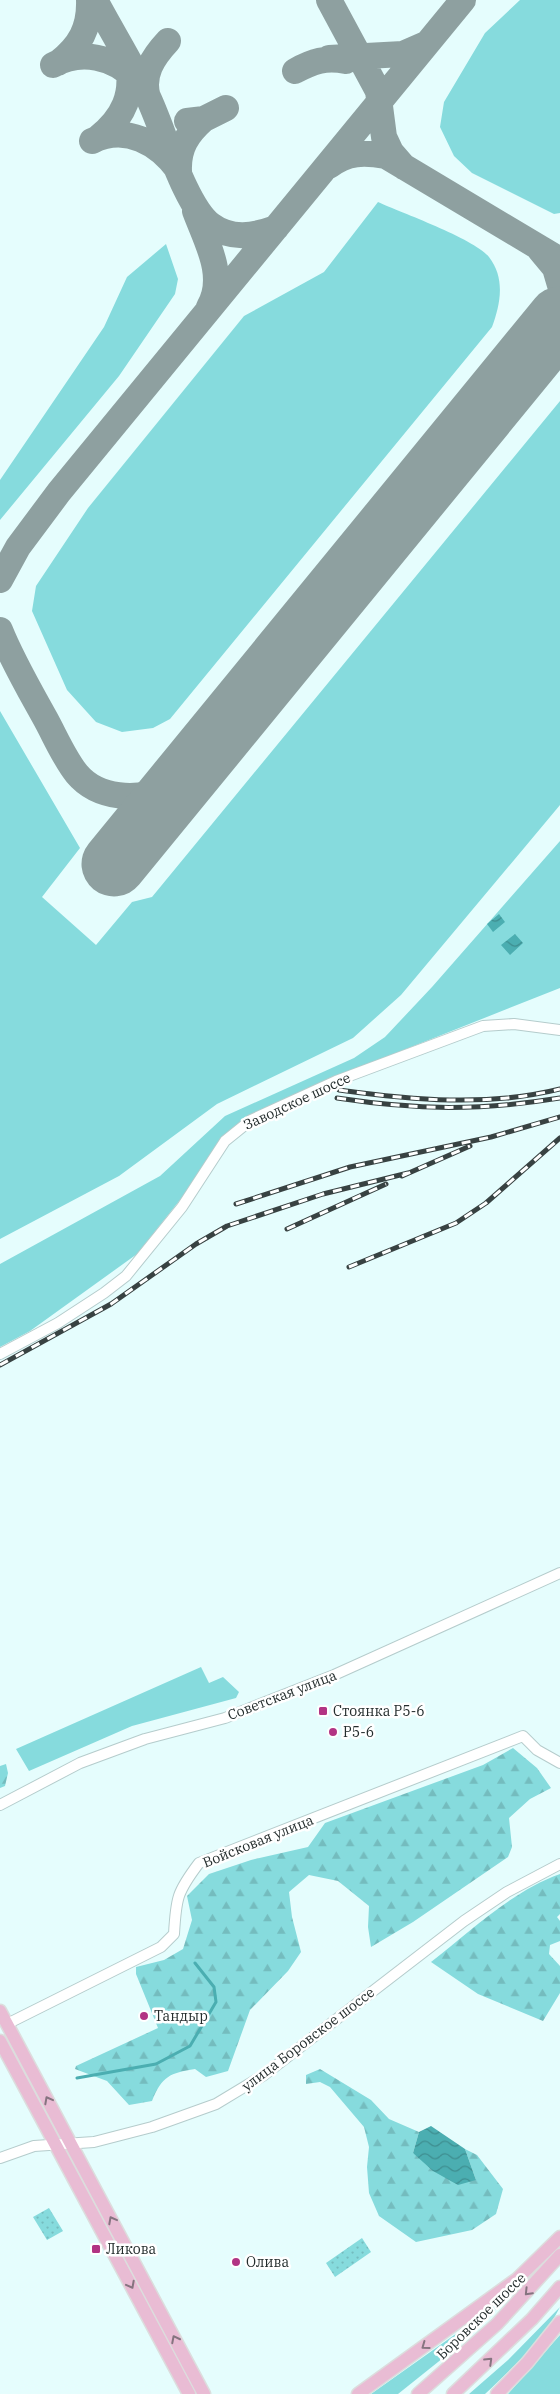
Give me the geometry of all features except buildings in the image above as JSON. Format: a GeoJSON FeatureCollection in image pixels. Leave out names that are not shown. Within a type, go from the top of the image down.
{"type":"FeatureCollection","features":[{"type":"Feature","properties":{"kind":"main road"},"geometry":{"type":"LineString","coordinates":[[0,2012],[204,2394]]}},
{"type":"Feature","properties":{"kind":"main road"},"geometry":{"type":"LineString","coordinates":[[0,2041],[189,2394]]}},
{"type":"Feature","properties":{"kind":"main road"},"geometry":{"type":"LineString","coordinates":[[358,2394],[517,2279],[560,2237]]}},
{"type":"Feature","properties":{"kind":"main road","name":"Боровское шоссе"},"geometry":{"type":"LineString","coordinates":[[418,2394],[498,2324],[560,2255]]}},
{"type":"Feature","properties":{"kind":"main road"},"geometry":{"type":"LineString","coordinates":[[452,2394],[532,2319],[560,2287]]}},
{"type":"Feature","properties":{"kind":"main road"},"geometry":{"type":"LineString","coordinates":[[496,2394],[527,2363],[560,2322]]}},
{"type":"Feature","properties":{"kind":"street","name":"Заводское шоссе"},"geometry":{"type":"LineString","coordinates":[[0,1354],[58,1323],[104,1294],[126,1276],[182,1207],[225,1141],[251,1120],[336,1081],[405,1057],[483,1026],[514,1024],[560,1030]]}},
{"type":"Feature","properties":{"kind":"street","name":"Советская улица"},"geometry":{"type":"LineString","coordinates":[[0,1805],[80,1764],[145,1739],[225,1718],[334,1675],[560,1573]]}},
{"type":"Feature","properties":{"kind":"street","name":"Войсковая улица"},"geometry":{"type":"LineString","coordinates":[[7,2024],[161,1947],[174,1934],[176,1900],[187,1879],[199,1863],[523,1736],[537,1750],[560,1763]]}},
{"type":"Feature","properties":{"kind":"street","name":"улица Боровское шоссе"},"geometry":{"type":"LineString","coordinates":[[0,2158],[34,2146],[55,2143],[94,2142],[152,2127],[209,2107],[230,2096],[264,2074],[464,1920],[507,1892],[560,1864]]}},
{"type":"Feature","properties":{"kind":"green space"},"geometry":{"type":"Polygon","coordinates":[[[520,0],[560,0],[560,213],[554,214],[472,173],[454,156],[440,127],[444,102],[485,33],[520,0]]]}},
{"type":"Feature","properties":{"kind":"green space"},"geometry":{"type":"Polygon","coordinates":[[[378,202],[469,242],[489,257],[498,274],[500,283],[499,301],[492,327],[170,719],[153,728],[122,732],[96,722],[67,690],[32,611],[36,586],[88,508],[244,316],[324,272],[378,202]]]}},
{"type":"Feature","properties":{"kind":"green space"},"geometry":{"type":"Polygon","coordinates":[[[166,244],[178,279],[175,294],[119,376],[0,520],[0,480],[104,327],[127,277],[166,244]]]}},
{"type":"Feature","properties":{"kind":"green space"},"geometry":{"type":"Polygon","coordinates":[[[560,401],[560,805],[401,995],[353,1038],[217,1104],[119,1176],[0,1239],[0,711],[80,848],[42,897],[96,945],[132,902],[152,897],[560,401]]]}},
{"type":"Feature","properties":{"kind":"green space"},"geometry":{"type":"Polygon","coordinates":[[[560,841],[560,988],[338,1076],[242,1122],[137,1254],[30,1331],[0,1347],[0,1264],[160,1176],[225,1116],[354,1058],[385,1037],[432,987],[560,841]]]}},
{"type":"Feature","properties":{"kind":"green space"},"geometry":{"type":"Polygon","coordinates":[[[201,1667],[209,1683],[223,1677],[239,1692],[236,1698],[132,1726],[29,1771],[16,1749],[201,1667]]]}},
{"type":"Feature","properties":{"kind":"green space"},"geometry":{"type":"Polygon","coordinates":[[[513,1748],[537,1768],[551,1788],[530,1799],[509,1818],[512,1847],[508,1857],[413,1922],[371,1947],[368,1927],[369,1906],[338,1881],[309,1875],[289,1892],[292,1917],[301,1952],[288,1971],[250,2010],[228,2071],[206,2077],[195,2069],[173,2074],[159,2086],[152,2101],[129,2105],[107,2081],[75,2069],[76,2066],[158,2028],[136,1974],[136,1967],[164,1960],[183,1949],[192,1920],[187,1896],[209,1874],[251,1860],[308,1847],[325,1823],[483,1765],[513,1748]]]}},
{"type":"Feature","properties":{"kind":"green space"},"geometry":{"type":"Polygon","coordinates":[[[6,1764],[8,1773],[5,1786],[0,1788],[0,1766],[6,1764]]]}},
{"type":"Feature","properties":{"kind":"green space"},"geometry":{"type":"Polygon","coordinates":[[[560,1874],[560,1914],[557,1917],[560,1921],[560,1941],[550,1945],[549,1954],[560,1966],[560,1993],[543,2021],[478,1994],[431,1962],[509,1901],[542,1881],[560,1874]]]}},
{"type":"Feature","properties":{"kind":"green space"},"geometry":{"type":"Polygon","coordinates":[[[320,2069],[371,2100],[389,2119],[419,2132],[413,2153],[476,2180],[465,2149],[477,2155],[503,2189],[496,2214],[472,2230],[416,2242],[379,2216],[369,2193],[367,2167],[369,2147],[364,2127],[330,2087],[320,2082],[306,2084],[306,2075],[320,2069]]]}},
{"type":"Feature","properties":{"kind":"green space"},"geometry":{"type":"Polygon","coordinates":[[[49,2208],[63,2231],[47,2240],[33,2217],[49,2208]]]}},
{"type":"Feature","properties":{"kind":"green space"},"geometry":{"type":"Polygon","coordinates":[[[362,2238],[371,2252],[335,2277],[326,2263],[362,2238]]]}},
{"type":"Feature","properties":{"kind":"green space"},"geometry":{"type":"Polygon","coordinates":[[[512,2294],[448,2354],[398,2394],[371,2394],[512,2294]]]}},
{"type":"Feature","properties":{"kind":"green space"},"geometry":{"type":"Polygon","coordinates":[[[560,2307],[536,2342],[485,2394],[469,2394],[508,2360],[560,2307]]]}},
{"type":"Feature","properties":{"kind":"green space"},"geometry":{"type":"Polygon","coordinates":[[[560,2335],[560,2394],[508,2394],[560,2335]]]}},
{"type":"Feature","properties":{"kind":"water"},"geometry":{"type":"Polygon","coordinates":[[[499,914],[505,922],[493,932],[487,924],[499,914]]]}},
{"type":"Feature","properties":{"kind":"water"},"geometry":{"type":"Polygon","coordinates":[[[515,934],[523,943],[510,955],[501,945],[515,934]]]}},
{"type":"Feature","properties":{"kind":"water"},"geometry":{"type":"Polygon","coordinates":[[[431,2126],[465,2149],[476,2180],[458,2185],[433,2171],[413,2153],[419,2132],[431,2126]]]}},
{"type":"Feature","properties":{"kind":"waterway"},"geometry":{"type":"LineString","coordinates":[[77,2078],[156,2064],[190,2046],[216,2002],[214,1987],[195,1963]]}},
{"type":"Feature","properties":{"kind":"taxiway"},"geometry":{"type":"LineString","coordinates":[[58,63],[66,57],[82,36],[88,19],[89,0]]}},
{"type":"Feature","properties":{"kind":"taxiway"},"geometry":{"type":"LineString","coordinates":[[95,0],[148,97],[175,166],[201,215],[219,230],[235,235],[251,235],[276,228]]}},
{"type":"Feature","properties":{"kind":"taxiway"},"geometry":{"type":"LineString","coordinates":[[329,0],[378,91],[384,137],[391,152],[404,167]]}},
{"type":"Feature","properties":{"kind":"taxiway"},"geometry":{"type":"LineString","coordinates":[[0,580],[18,547],[59,492],[463,0]]}},
{"type":"Feature","properties":{"kind":"taxiway"},"geometry":{"type":"LineString","coordinates":[[148,98],[146,90],[147,74],[153,60],[168,41]]}},
{"type":"Feature","properties":{"kind":"taxiway"},"geometry":{"type":"LineString","coordinates":[[329,58],[403,54],[426,44]]}},
{"type":"Feature","properties":{"kind":"taxiway"},"geometry":{"type":"LineString","coordinates":[[53,65],[75,57],[97,58],[117,65],[135,79]]}},
{"type":"Feature","properties":{"kind":"taxiway"},"geometry":{"type":"LineString","coordinates":[[295,71],[320,61],[332,59],[346,61]]}},
{"type":"Feature","properties":{"kind":"taxiway"},"geometry":{"type":"LineString","coordinates":[[98,138],[114,122],[125,105],[129,85],[127,62]]}},
{"type":"Feature","properties":{"kind":"taxiway"},"geometry":{"type":"LineString","coordinates":[[187,121],[204,119],[226,108]]}},
{"type":"Feature","properties":{"kind":"taxiway"},"geometry":{"type":"LineString","coordinates":[[92,141],[105,136],[117,135],[141,139],[162,152],[179,171],[182,148],[188,136],[204,119]]}},
{"type":"Feature","properties":{"kind":"taxiway"},"geometry":{"type":"LineString","coordinates":[[329,166],[342,158],[356,154],[386,156],[560,260]]}},
{"type":"Feature","properties":{"kind":"taxiway"},"geometry":{"type":"LineString","coordinates":[[195,211],[209,246],[215,271],[216,283],[209,307]]}},
{"type":"Feature","properties":{"kind":"taxiway"},"geometry":{"type":"LineString","coordinates":[[540,250],[555,268],[560,285]]}},
{"type":"Feature","properties":{"kind":"taxiway"},"geometry":{"type":"LineString","coordinates":[[554,327],[560,306]]}},
{"type":"Feature","properties":{"kind":"taxiway"},"geometry":{"type":"LineString","coordinates":[[0,630],[15,663],[64,754],[72,768],[86,782],[96,789],[107,793],[131,796],[143,795],[168,786],[190,770]]}},
{"type":"Feature","properties":{"kind":"runway"},"geometry":{"type":"LineString","coordinates":[[114,864],[560,319]]}},
{"type":"Feature","properties":{"kind":"railway"},"geometry":{"type":"LineString","coordinates":[[339,1090],[394,1097],[478,1100],[533,1095],[560,1089]]}},
{"type":"Feature","properties":{"kind":"railway"},"geometry":{"type":"LineString","coordinates":[[337,1098],[422,1107],[475,1107],[560,1098]]}},
{"type":"Feature","properties":{"kind":"railway"},"geometry":{"type":"LineString","coordinates":[[236,1204],[350,1167],[491,1137],[560,1117]]}},
{"type":"Feature","properties":{"kind":"railway"},"geometry":{"type":"LineString","coordinates":[[349,1267],[456,1223],[486,1203],[560,1138]]}},
{"type":"Feature","properties":{"kind":"railway"},"geometry":{"type":"LineString","coordinates":[[402,1176],[470,1146]]}},
{"type":"Feature","properties":{"kind":"railway"},"geometry":{"type":"LineString","coordinates":[[0,1365],[111,1304],[196,1244],[227,1226],[323,1194],[408,1173]]}},
{"type":"Feature","properties":{"kind":"railway"},"geometry":{"type":"LineString","coordinates":[[287,1229],[386,1184]]}},
{"type":"Feature","properties":{"kind":"place","name":"Стоянка Р5-6"},"geometry":{"type":"Point","coordinates":[323,1711]}},
{"type":"Feature","properties":{"kind":"place","name":"Р5-6"},"geometry":{"type":"Point","coordinates":[333,1732]}},
{"type":"Feature","properties":{"kind":"place","name":"Тандыр"},"geometry":{"type":"Point","coordinates":[144,2016]}},
{"type":"Feature","properties":{"kind":"place","name":"Ликова"},"geometry":{"type":"Point","coordinates":[96,2249]}},
{"type":"Feature","properties":{"kind":"place","name":"Олива"},"geometry":{"type":"Point","coordinates":[236,2262]}}]}
